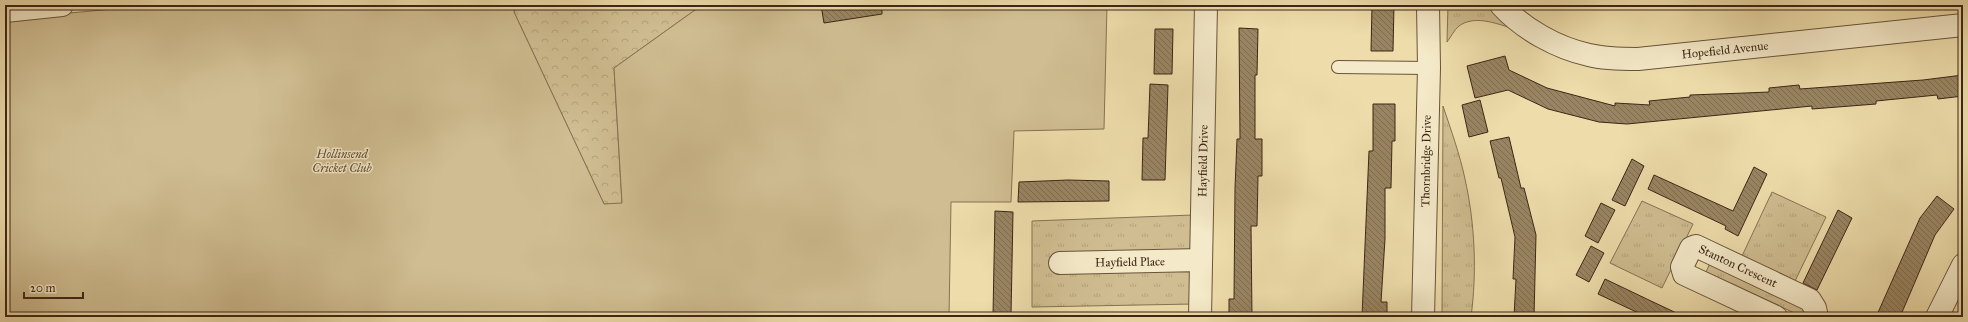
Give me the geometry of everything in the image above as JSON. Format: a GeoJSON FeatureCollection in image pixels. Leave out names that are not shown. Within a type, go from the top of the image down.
{"type":"FeatureCollection","features":[{"type":"Feature","properties":{"kind":"street"},"geometry":{"type":"LineString","coordinates":[[5,11],[62,5]]}},
{"type":"Feature","properties":{"kind":"street","name":"Hayfield Drive"},"geometry":{"type":"LineString","coordinates":[[1200,317],[1206,5]]}},
{"type":"Feature","properties":{"kind":"street","name":"Thornbridge Drive"},"geometry":{"type":"LineString","coordinates":[[1423,317],[1429,68],[1428,5]]}},
{"type":"Feature","properties":{"kind":"street","name":"Hopefield Avenue"},"geometry":{"type":"LineString","coordinates":[[1501,5],[1519,21],[1552,41],[1588,55],[1610,58],[1638,59],[1963,25]]}},
{"type":"Feature","properties":{"kind":"street","name":"Stanton Crescent"},"geometry":{"type":"LineString","coordinates":[[1776,317],[1741,310],[1684,274],[1682,268],[1691,248],[1696,246],[1810,300],[1816,308],[1817,317]]}},
{"type":"Feature","properties":{"kind":"street","name":"Hayfield Place"},"geometry":{"type":"LineString","coordinates":[[1060,263],[1200,260]]}},
{"type":"Feature","properties":{"kind":"street"},"geometry":{"type":"LineString","coordinates":[[1937,317],[1963,265]]}},
{"type":"Feature","properties":{"kind":"lane"},"geometry":{"type":"LineString","coordinates":[[1338,66],[1429,68]]}},
{"type":"Feature","properties":{"kind":"green space","name":"Hollinsend Cricket Club"},"geometry":{"type":"Polygon","coordinates":[[[156,5],[516,5],[514,12],[604,204],[622,203],[614,68],[702,5],[1107,5],[1104,129],[1014,131],[1011,202],[951,202],[949,317],[5,317],[5,19],[156,5]]]}},
{"type":"Feature","properties":{"kind":"green space"},"geometry":{"type":"Polygon","coordinates":[[[516,5],[702,5],[614,68],[622,204],[604,204],[514,12],[516,5]]]}},
{"type":"Feature","properties":{"kind":"green space"},"geometry":{"type":"Polygon","coordinates":[[[1448,5],[1487,5],[1511,28],[1485,21],[1471,21],[1459,26],[1447,42],[1448,5]]]}},
{"type":"Feature","properties":{"kind":"green space"},"geometry":{"type":"Polygon","coordinates":[[[1443,106],[1461,161],[1471,213],[1474,248],[1474,283],[1471,317],[1442,317],[1443,106]]]}},
{"type":"Feature","properties":{"kind":"green space"},"geometry":{"type":"Polygon","coordinates":[[[1772,192],[1826,217],[1795,281],[1742,256],[1772,192]]]}},
{"type":"Feature","properties":{"kind":"green space"},"geometry":{"type":"Polygon","coordinates":[[[1642,201],[1693,224],[1662,288],[1610,263],[1642,201]]]}},
{"type":"Feature","properties":{"kind":"green space"},"geometry":{"type":"Polygon","coordinates":[[[1193,215],[1194,304],[1032,307],[1032,221],[1193,215]]]}},
{"type":"Feature","properties":{"kind":"green space"},"geometry":{"type":"Polygon","coordinates":[[[1710,263],[1807,309],[1803,317],[1706,272],[1710,263]]]}},
{"type":"Feature","properties":{"kind":"building"},"geometry":{"type":"Polygon","coordinates":[[[821,5],[882,5],[882,14],[824,23],[821,5]]]}},
{"type":"Feature","properties":{"kind":"building"},"geometry":{"type":"Polygon","coordinates":[[[1372,5],[1394,5],[1393,51],[1371,51],[1372,5]]]}},
{"type":"Feature","properties":{"kind":"building"},"geometry":{"type":"Polygon","coordinates":[[[1239,28],[1258,29],[1257,75],[1255,75],[1255,139],[1262,139],[1262,176],[1258,176],[1257,226],[1251,226],[1252,317],[1229,317],[1229,299],[1234,299],[1235,188],[1237,139],[1240,139],[1239,28]]]}},
{"type":"Feature","properties":{"kind":"building"},"geometry":{"type":"Polygon","coordinates":[[[1155,29],[1173,29],[1172,74],[1154,74],[1155,29]]]}},
{"type":"Feature","properties":{"kind":"building"},"geometry":{"type":"Polygon","coordinates":[[[1505,56],[1509,70],[1547,88],[1615,106],[1615,103],[1650,105],[1649,101],[1690,97],[1690,95],[1769,92],[1769,88],[1799,85],[1800,89],[1923,80],[1963,75],[1963,96],[1938,99],[1937,95],[1876,101],[1876,104],[1812,109],[1812,106],[1627,124],[1599,122],[1548,109],[1508,90],[1475,98],[1467,66],[1505,56]]]}},
{"type":"Feature","properties":{"kind":"building"},"geometry":{"type":"Polygon","coordinates":[[[1150,84],[1168,85],[1165,180],[1142,180],[1143,138],[1148,138],[1150,84]]]}},
{"type":"Feature","properties":{"kind":"building"},"geometry":{"type":"Polygon","coordinates":[[[1480,100],[1488,132],[1469,137],[1462,105],[1480,100]]]}},
{"type":"Feature","properties":{"kind":"building"},"geometry":{"type":"Polygon","coordinates":[[[1373,104],[1395,104],[1395,141],[1392,141],[1391,188],[1385,188],[1385,239],[1381,302],[1387,302],[1387,317],[1362,317],[1369,151],[1373,151],[1373,104]]]}},
{"type":"Feature","properties":{"kind":"building"},"geometry":{"type":"Polygon","coordinates":[[[1509,137],[1521,188],[1524,188],[1536,235],[1534,317],[1514,317],[1516,279],[1513,279],[1515,237],[1501,178],[1499,178],[1490,141],[1509,137]]]}},
{"type":"Feature","properties":{"kind":"building"},"geometry":{"type":"Polygon","coordinates":[[[1632,159],[1644,166],[1625,206],[1612,200],[1632,159]]]}},
{"type":"Feature","properties":{"kind":"building"},"geometry":{"type":"Polygon","coordinates":[[[1754,167],[1767,174],[1738,236],[1725,229],[1726,226],[1648,189],[1654,175],[1733,211],[1754,167]]]}},
{"type":"Feature","properties":{"kind":"building"},"geometry":{"type":"Polygon","coordinates":[[[1068,180],[1109,181],[1109,201],[1018,202],[1019,182],[1068,180]]]}},
{"type":"Feature","properties":{"kind":"building"},"geometry":{"type":"Polygon","coordinates":[[[1937,196],[1954,209],[1935,235],[1900,317],[1876,317],[1920,218],[1937,196]]]}},
{"type":"Feature","properties":{"kind":"building"},"geometry":{"type":"Polygon","coordinates":[[[1601,203],[1615,210],[1598,243],[1585,236],[1601,203]]]}},
{"type":"Feature","properties":{"kind":"building"},"geometry":{"type":"Polygon","coordinates":[[[1838,210],[1852,218],[1817,290],[1803,283],[1838,210]]]}},
{"type":"Feature","properties":{"kind":"building"},"geometry":{"type":"Polygon","coordinates":[[[995,211],[1013,212],[1011,315],[993,315],[995,211]]]}},
{"type":"Feature","properties":{"kind":"building"},"geometry":{"type":"Polygon","coordinates":[[[1591,246],[1604,253],[1589,282],[1576,275],[1591,246]]]}},
{"type":"Feature","properties":{"kind":"building"},"geometry":{"type":"Polygon","coordinates":[[[1605,279],[1685,317],[1647,317],[1598,294],[1605,279]]]}}]}
